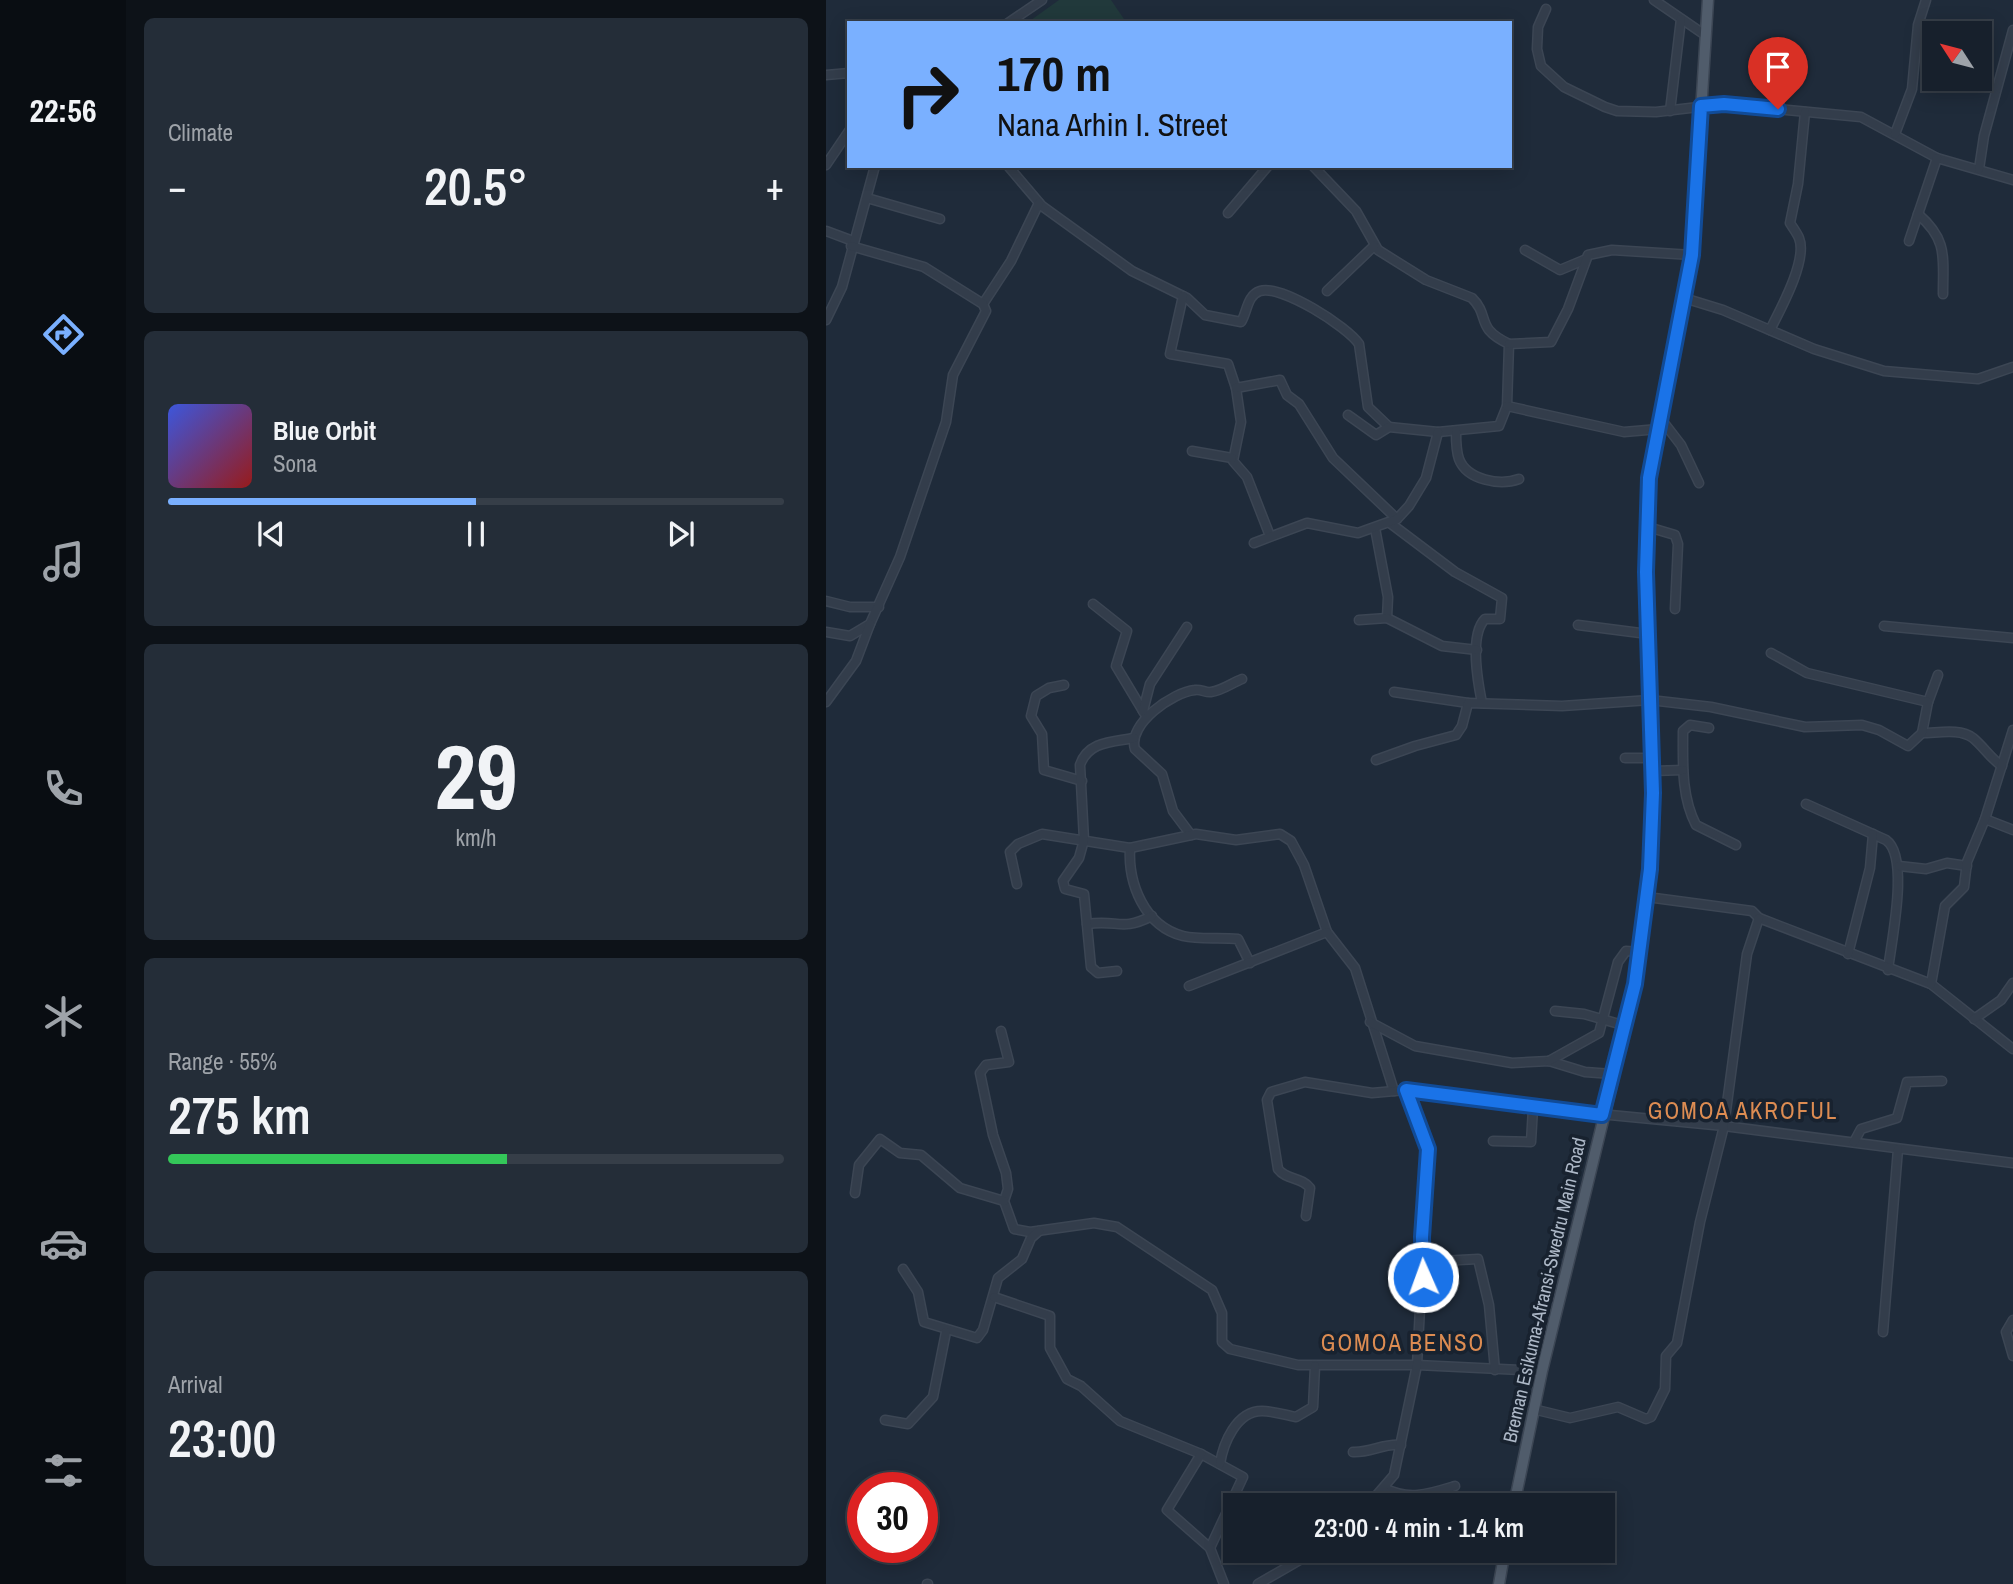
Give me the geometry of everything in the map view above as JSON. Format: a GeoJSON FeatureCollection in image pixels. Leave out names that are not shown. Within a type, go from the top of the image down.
{"type":"FeatureCollection","features":[{"type":"Feature","properties":{"kind":"main road","name":"Breman Esikuma-Afransi-Swedru Main Road"},"geometry":{"type":"LineString","coordinates":[[1516,1493],[1533,1409],[1602,1115],[1626,1026],[1640,952],[1647,897],[1652,771],[1646,572],[1649,478],[1692,255],[1708,0]]}},
{"type":"Feature","properties":{"kind":"main road"},"geometry":{"type":"LineString","coordinates":[[1499,1584],[1503,1563]]}},
{"type":"Feature","properties":{"kind":"street"},"geometry":{"type":"LineString","coordinates":[[1011,21],[1042,0]]}},
{"type":"Feature","properties":{"kind":"street"},"geometry":{"type":"LineString","coordinates":[[1654,0],[1705,35]]}},
{"type":"Feature","properties":{"kind":"street"},"geometry":{"type":"LineString","coordinates":[[1895,134],[1912,89],[1918,25],[1926,0]]}},
{"type":"Feature","properties":{"kind":"street"},"geometry":{"type":"LineString","coordinates":[[1546,9],[1538,27],[1536,49],[1541,66],[1555,80],[1617,111],[1670,111],[1724,104],[1861,117],[1937,158],[2013,180]]}},
{"type":"Feature","properties":{"kind":"street"},"geometry":{"type":"LineString","coordinates":[[1670,111],[1681,19]]}},
{"type":"Feature","properties":{"kind":"street"},"geometry":{"type":"LineString","coordinates":[[1979,169],[1983,136],[2013,30]]}},
{"type":"Feature","properties":{"kind":"street"},"geometry":{"type":"LineString","coordinates":[[826,75],[847,73]]}},
{"type":"Feature","properties":{"kind":"street"},"geometry":{"type":"LineString","coordinates":[[1770,330],[1785,300],[1800,253],[1799,237],[1790,223],[1798,184],[1805,111]]}},
{"type":"Feature","properties":{"kind":"street"},"geometry":{"type":"LineString","coordinates":[[826,165],[847,134]]}},
{"type":"Feature","properties":{"kind":"street"},"geometry":{"type":"LineString","coordinates":[[1909,241],[1937,158]]}},
{"type":"Feature","properties":{"kind":"street"},"geometry":{"type":"LineString","coordinates":[[826,320],[842,288],[852,244],[875,168]]}},
{"type":"Feature","properties":{"kind":"street"},"geometry":{"type":"LineString","coordinates":[[1010,168],[1039,203],[1137,274],[1183,296],[1205,315],[1238,323],[1244,319],[1251,298],[1259,291],[1273,291],[1313,309],[1359,344],[1368,407],[1390,427]]}},
{"type":"Feature","properties":{"kind":"street"},"geometry":{"type":"LineString","coordinates":[[1228,213],[1266,168]]}},
{"type":"Feature","properties":{"kind":"street"},"geometry":{"type":"LineString","coordinates":[[1315,168],[1356,211],[1374,246],[1399,266],[1472,298],[1491,334],[1509,344],[1551,342],[1568,309],[1584,260]]}},
{"type":"Feature","properties":{"kind":"street"},"geometry":{"type":"LineString","coordinates":[[867,198],[940,219]]}},
{"type":"Feature","properties":{"kind":"street"},"geometry":{"type":"LineString","coordinates":[[826,702],[856,661],[906,542],[946,422],[955,370],[985,315],[983,304],[1011,261],[1039,203]]}},
{"type":"Feature","properties":{"kind":"street"},"geometry":{"type":"LineString","coordinates":[[1918,214],[1936,232],[1943,247],[1942,294]]}},
{"type":"Feature","properties":{"kind":"street"},"geometry":{"type":"LineString","coordinates":[[826,232],[852,244],[924,267],[983,304]]}},
{"type":"Feature","properties":{"kind":"street"},"geometry":{"type":"LineString","coordinates":[[1327,291],[1374,246]]}},
{"type":"Feature","properties":{"kind":"street"},"geometry":{"type":"LineString","coordinates":[[1525,250],[1560,270],[1584,260],[1593,253],[1612,250],[1692,255]]}},
{"type":"Feature","properties":{"kind":"street"},"geometry":{"type":"LineString","coordinates":[[1183,296],[1170,354],[1226,362],[1236,388],[1241,422],[1232,458]]}},
{"type":"Feature","properties":{"kind":"street"},"geometry":{"type":"LineString","coordinates":[[1684,298],[1814,349],[1884,371],[1978,379],[2013,367]]}},
{"type":"Feature","properties":{"kind":"street"},"geometry":{"type":"LineString","coordinates":[[1348,415],[1376,435],[1390,427],[1438,432],[1499,426],[1507,406],[1509,344]]}},
{"type":"Feature","properties":{"kind":"street"},"geometry":{"type":"LineString","coordinates":[[1236,388],[1281,381],[1287,395],[1299,404],[1333,458],[1393,521],[1455,572],[1502,598],[1500,619],[1485,619],[1481,624],[1475,668],[1482,703]]}},
{"type":"Feature","properties":{"kind":"street"},"geometry":{"type":"LineString","coordinates":[[1507,406],[1624,432],[1660,424],[1681,445],[1699,483]]}},
{"type":"Feature","properties":{"kind":"street"},"geometry":{"type":"LineString","coordinates":[[1456,431],[1457,454],[1466,468],[1491,483],[1507,483],[1518,479]]}},
{"type":"Feature","properties":{"kind":"street"},"geometry":{"type":"LineString","coordinates":[[1254,543],[1307,523],[1351,533],[1393,521],[1409,506],[1426,478],[1438,432]]}},
{"type":"Feature","properties":{"kind":"street"},"geometry":{"type":"LineString","coordinates":[[1192,451],[1232,458],[1247,477],[1270,536]]}},
{"type":"Feature","properties":{"kind":"street"},"geometry":{"type":"LineString","coordinates":[[1648,527],[1675,535],[1678,544],[1675,609]]}},
{"type":"Feature","properties":{"kind":"street"},"geometry":{"type":"LineString","coordinates":[[1375,528],[1388,597],[1387,618]]}},
{"type":"Feature","properties":{"kind":"street"},"geometry":{"type":"LineString","coordinates":[[826,601],[850,607],[879,607]]}},
{"type":"Feature","properties":{"kind":"street"},"geometry":{"type":"LineString","coordinates":[[1093,604],[1128,631],[1116,666],[1144,714]]}},
{"type":"Feature","properties":{"kind":"street"},"geometry":{"type":"LineString","coordinates":[[1359,620],[1387,618],[1421,638],[1446,648],[1477,650]]}},
{"type":"Feature","properties":{"kind":"street"},"geometry":{"type":"LineString","coordinates":[[826,632],[848,637],[870,624]]}},
{"type":"Feature","properties":{"kind":"street"},"geometry":{"type":"LineString","coordinates":[[1578,625],[1648,635]]}},
{"type":"Feature","properties":{"kind":"street"},"geometry":{"type":"LineString","coordinates":[[1884,626],[2013,638]]}},
{"type":"Feature","properties":{"kind":"street"},"geometry":{"type":"LineString","coordinates":[[1187,627],[1150,684],[1144,714],[1134,738],[1135,749],[1162,774],[1173,811],[1191,835]]}},
{"type":"Feature","properties":{"kind":"street"},"geometry":{"type":"LineString","coordinates":[[1772,653],[1807,673],[1928,702]]}},
{"type":"Feature","properties":{"kind":"street"},"geometry":{"type":"LineString","coordinates":[[1394,692],[1468,703],[1562,706],[1650,700],[1723,709],[1805,726],[1862,725],[1879,730],[1908,746],[1922,733],[1928,702],[1938,675]]}},
{"type":"Feature","properties":{"kind":"street"},"geometry":{"type":"LineString","coordinates":[[1144,714],[1193,690],[1212,692],[1242,679]]}},
{"type":"Feature","properties":{"kind":"street"},"geometry":{"type":"LineString","coordinates":[[1064,685],[1049,688],[1036,696],[1031,716],[1042,734],[1044,770],[1082,781]]}},
{"type":"Feature","properties":{"kind":"street"},"geometry":{"type":"LineString","coordinates":[[1376,760],[1456,735],[1468,703]]}},
{"type":"Feature","properties":{"kind":"street"},"geometry":{"type":"LineString","coordinates":[[1709,728],[1690,725],[1684,728],[1683,770],[1695,824],[1716,838],[1736,845]]}},
{"type":"Feature","properties":{"kind":"street"},"geometry":{"type":"LineString","coordinates":[[1931,985],[1945,906],[1964,887],[1966,866],[1985,819],[2013,730]]}},
{"type":"Feature","properties":{"kind":"street"},"geometry":{"type":"LineString","coordinates":[[1922,733],[1959,733],[1972,737],[1987,756],[2002,766]]}},
{"type":"Feature","properties":{"kind":"street"},"geometry":{"type":"LineString","coordinates":[[1117,971],[1098,973],[1091,967],[1084,894],[1068,891],[1063,886],[1065,877],[1079,858],[1084,840],[1080,765],[1092,747],[1134,738]]}},
{"type":"Feature","properties":{"kind":"street"},"geometry":{"type":"LineString","coordinates":[[1625,758],[1652,758]]}},
{"type":"Feature","properties":{"kind":"street"},"geometry":{"type":"LineString","coordinates":[[1652,771],[1683,770]]}},
{"type":"Feature","properties":{"kind":"street"},"geometry":{"type":"LineString","coordinates":[[1806,804],[1891,844],[1899,866],[1888,970]]}},
{"type":"Feature","properties":{"kind":"street"},"geometry":{"type":"LineString","coordinates":[[1985,819],[2013,830]]}},
{"type":"Feature","properties":{"kind":"street"},"geometry":{"type":"LineString","coordinates":[[1017,884],[1009,857],[1018,844],[1042,834],[1130,848],[1191,835],[1236,840],[1286,836],[1304,865],[1326,932],[1352,961],[1394,1091]]}},
{"type":"Feature","properties":{"kind":"street"},"geometry":{"type":"LineString","coordinates":[[1848,954],[1872,858],[1873,834]]}},
{"type":"Feature","properties":{"kind":"street"},"geometry":{"type":"LineString","coordinates":[[1130,848],[1132,885],[1152,916],[1184,936],[1238,939],[1250,963]]}},
{"type":"Feature","properties":{"kind":"street"},"geometry":{"type":"LineString","coordinates":[[1899,866],[1926,869],[1947,863],[1966,866]]}},
{"type":"Feature","properties":{"kind":"street"},"geometry":{"type":"LineString","coordinates":[[1647,897],[1746,909],[1759,918],[1931,985],[2013,1049]]}},
{"type":"Feature","properties":{"kind":"street"},"geometry":{"type":"LineString","coordinates":[[1087,924],[1106,921],[1128,927],[1152,916]]}},
{"type":"Feature","properties":{"kind":"street"},"geometry":{"type":"LineString","coordinates":[[1533,1409],[1570,1418],[1618,1406],[1646,1419],[1651,1417],[1665,1389],[1665,1359],[1677,1343],[1700,1222],[1724,1126],[1747,954],[1759,918]]}},
{"type":"Feature","properties":{"kind":"street"},"geometry":{"type":"LineString","coordinates":[[1189,986],[1326,932]]}},
{"type":"Feature","properties":{"kind":"street"},"geometry":{"type":"LineString","coordinates":[[1549,1061],[1596,1036],[1604,1021],[1618,962],[1626,951],[1640,952]]}},
{"type":"Feature","properties":{"kind":"street"},"geometry":{"type":"LineString","coordinates":[[1974,1019],[2001,1000],[2013,983]]}},
{"type":"Feature","properties":{"kind":"street"},"geometry":{"type":"LineString","coordinates":[[1555,1011],[1584,1014],[1626,1026]]}},
{"type":"Feature","properties":{"kind":"street"},"geometry":{"type":"LineString","coordinates":[[1370,1022],[1415,1046],[1512,1063],[1549,1061],[1585,1072],[1612,1074]]}},
{"type":"Feature","properties":{"kind":"street"},"geometry":{"type":"LineString","coordinates":[[1001,1031],[1009,1062],[986,1065],[980,1073],[993,1135],[1006,1172],[1008,1189],[1004,1201],[1014,1229],[1038,1231],[1094,1223],[1117,1227],[1210,1288],[1221,1309],[1222,1342],[1226,1347],[1285,1363],[1315,1366],[1417,1365],[1542,1371]]}},
{"type":"Feature","properties":{"kind":"street"},"geometry":{"type":"LineString","coordinates":[[1854,1142],[1861,1129],[1897,1118],[1907,1082],[1942,1081]]}},
{"type":"Feature","properties":{"kind":"street"},"geometry":{"type":"LineString","coordinates":[[1307,1216],[1308,1184],[1281,1174],[1278,1169],[1267,1100],[1269,1094],[1304,1082],[1372,1093],[1406,1090],[1533,1108],[1724,1126],[2013,1163]]}},
{"type":"Feature","properties":{"kind":"street"},"geometry":{"type":"LineString","coordinates":[[1379,1493],[1394,1475],[1417,1365],[1428,1149],[1406,1090]]}},
{"type":"Feature","properties":{"kind":"street"},"geometry":{"type":"LineString","coordinates":[[1493,1141],[1531,1142],[1533,1108]]}},
{"type":"Feature","properties":{"kind":"street"},"geometry":{"type":"LineString","coordinates":[[855,1193],[859,1165],[880,1139],[900,1153],[921,1155],[960,1188],[1004,1201]]}},
{"type":"Feature","properties":{"kind":"street"},"geometry":{"type":"LineString","coordinates":[[1883,1332],[1898,1149]]}},
{"type":"Feature","properties":{"kind":"street"},"geometry":{"type":"LineString","coordinates":[[903,1269],[918,1292],[923,1322],[946,1332],[977,1338],[994,1297],[998,1278],[1022,1259],[1031,1238],[1038,1231]]}},
{"type":"Feature","properties":{"kind":"street"},"geometry":{"type":"LineString","coordinates":[[1423,1262],[1478,1259],[1489,1305],[1495,1370]]}},
{"type":"Feature","properties":{"kind":"street"},"geometry":{"type":"LineString","coordinates":[[994,1297],[1050,1316],[1050,1348],[1065,1377],[1081,1386],[1119,1421],[1201,1454],[1242,1475],[1244,1482],[1210,1548]]}},
{"type":"Feature","properties":{"kind":"street"},"geometry":{"type":"LineString","coordinates":[[2013,1320],[2006,1332],[2013,1356]]}},
{"type":"Feature","properties":{"kind":"street"},"geometry":{"type":"LineString","coordinates":[[885,1420],[908,1424],[931,1401],[946,1332]]}},
{"type":"Feature","properties":{"kind":"street"},"geometry":{"type":"LineString","coordinates":[[1220,1464],[1227,1436],[1254,1413],[1264,1411],[1296,1417],[1313,1407],[1315,1366]]}},
{"type":"Feature","properties":{"kind":"street"},"geometry":{"type":"LineString","coordinates":[[1353,1452],[1368,1452],[1384,1446],[1401,1445]]}},
{"type":"Feature","properties":{"kind":"street"},"geometry":{"type":"LineString","coordinates":[[1201,1454],[1167,1510],[1210,1548],[1224,1584]]}},
{"type":"Feature","properties":{"kind":"street"},"geometry":{"type":"LineString","coordinates":[[1384,1488],[1401,1497],[1420,1496],[1455,1486]]}},
{"type":"Feature","properties":{"kind":"street"},"geometry":{"type":"LineString","coordinates":[[1258,1584],[1294,1563]]}},
{"type":"Feature","properties":{"kind":"green space"},"geometry":{"type":"Polygon","coordinates":[[[1059,0],[1111,0],[1125,21],[1030,21],[1059,0]]]}},
{"type":"Feature","properties":{"kind":"district","name":"GOMOA AKROFUL"},"geometry":{"type":"Point","coordinates":[1743,1111]}},
{"type":"Feature","properties":{"kind":"district","name":"GOMOA BENSO"},"geometry":{"type":"Point","coordinates":[1403,1343]}},
{"type":"Feature","properties":{"kind":"route"},"geometry":{"type":"LineString","coordinates":[[1423,1277],[1422,1237],[1428,1149],[1406,1090],[1507,1105],[1602,1115],[1635,984],[1650,869],[1653,793],[1646,572],[1649,478],[1692,255],[1701,106],[1724,104],[1778,109]]}}]}
